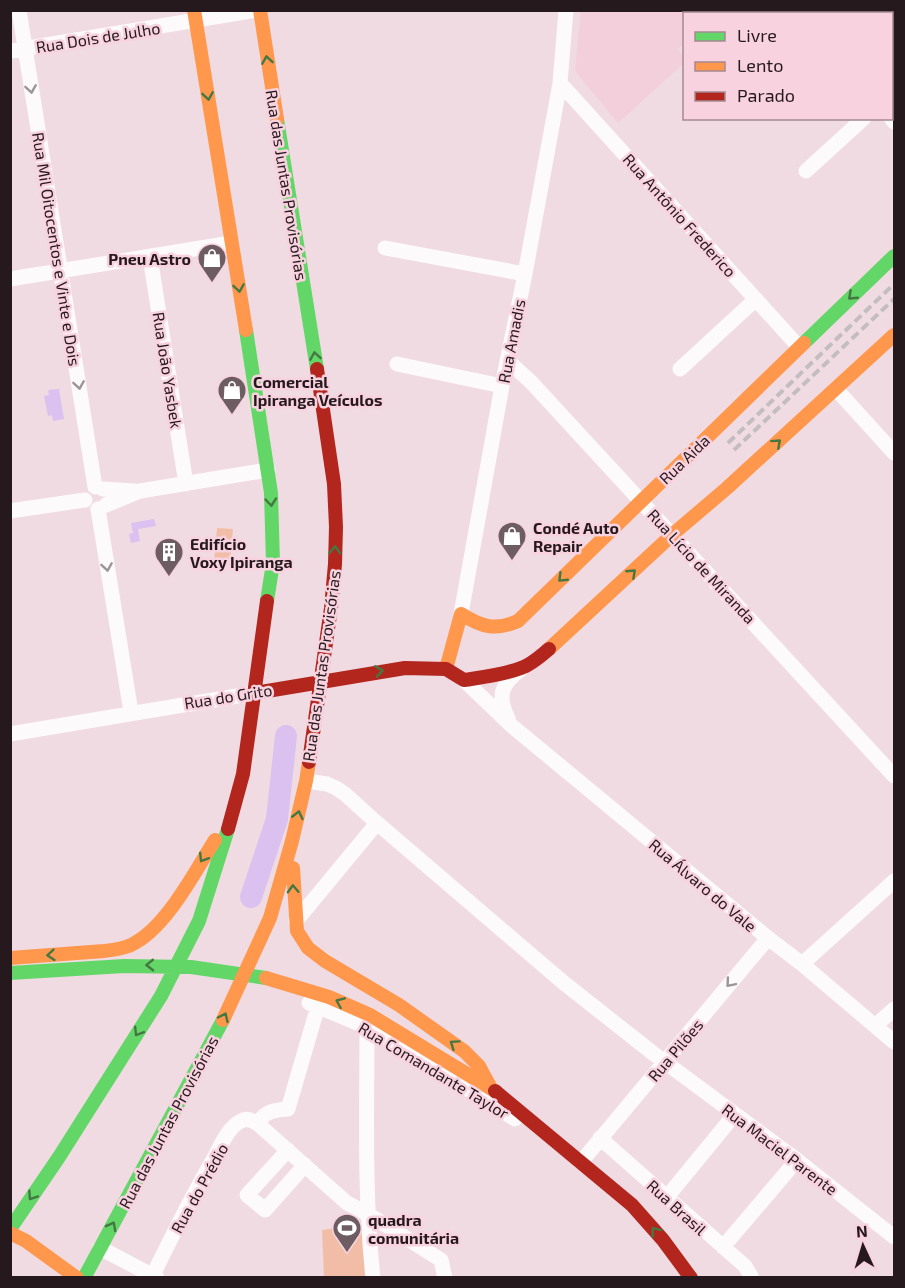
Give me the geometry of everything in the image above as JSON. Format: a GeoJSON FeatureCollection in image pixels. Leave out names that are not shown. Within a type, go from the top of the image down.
{"type":"FeatureCollection","features":[{"type":"Feature","properties":{"kind":"main road","name":"Rua das Juntas Provisórias"},"geometry":{"type":"LineString","coordinates":[[84,1278],[215,1036],[270,918],[306,781],[331,608],[335,564],[336,506],[330,452],[254,11]]}},
{"type":"Feature","properties":{"kind":"main road"},"geometry":{"type":"LineString","coordinates":[[77,1278],[10,1231],[160,996],[199,921],[234,809],[262,691],[273,563],[273,513],[195,15]]}},
{"type":"Feature","properties":{"kind":"main road","name":"Rua Aida"},"geometry":{"type":"LineString","coordinates":[[461,614],[480,624],[492,627],[502,627],[518,621],[894,256]]}},
{"type":"Feature","properties":{"kind":"main road"},"geometry":{"type":"LineString","coordinates":[[464,680],[523,668],[540,657],[894,335]]}},
{"type":"Feature","properties":{"kind":"main road","name":"Rua Amadis"},"geometry":{"type":"LineString","coordinates":[[446,669],[461,614]]}},
{"type":"Feature","properties":{"kind":"main road","name":"Rua do Grito"},"geometry":{"type":"LineString","coordinates":[[262,691],[405,668],[446,669]]}},
{"type":"Feature","properties":{"kind":"main road","name":"Rua Álvaro do Vale"},"geometry":{"type":"LineString","coordinates":[[446,669],[464,680]]}},
{"type":"Feature","properties":{"kind":"main road"},"geometry":{"type":"LineString","coordinates":[[10,958],[105,951],[123,948],[143,938],[155,927],[182,893],[234,809]]}},
{"type":"Feature","properties":{"kind":"main road"},"geometry":{"type":"LineString","coordinates":[[292,841],[297,931],[308,948],[325,961],[399,1005],[464,1051],[478,1066],[490,1088]]}},
{"type":"Feature","properties":{"kind":"main road"},"geometry":{"type":"LineString","coordinates":[[10,972],[160,965],[191,967],[269,979],[329,997],[370,1015],[490,1088],[581,1162],[642,1215],[691,1278]]}},
{"type":"Feature","properties":{"kind":"street","name":"Rua Mil Oitocentos e Vinte e Dois"},"geometry":{"type":"LineString","coordinates":[[19,10],[18,50],[61,270],[99,488]]}},
{"type":"Feature","properties":{"kind":"street","name":"Rua Amadis"},"geometry":{"type":"LineString","coordinates":[[461,614],[560,83],[566,10]]}},
{"type":"Feature","properties":{"kind":"street","name":"Rua Dois de Julho"},"geometry":{"type":"LineString","coordinates":[[18,50],[195,15],[212,18],[254,11]]}},
{"type":"Feature","properties":{"kind":"street","name":"Rua Antônio Frederico"},"geometry":{"type":"LineString","coordinates":[[560,83],[799,347]]}},
{"type":"Feature","properties":{"kind":"street"},"geometry":{"type":"LineString","coordinates":[[806,171],[862,120]]}},
{"type":"Feature","properties":{"kind":"street"},"geometry":{"type":"LineString","coordinates":[[10,279],[231,243]]}},
{"type":"Feature","properties":{"kind":"street"},"geometry":{"type":"LineString","coordinates":[[385,248],[525,274]]}},
{"type":"Feature","properties":{"kind":"street","name":"Rua João Yasbek"},"geometry":{"type":"LineString","coordinates":[[150,257],[186,484]]}},
{"type":"Feature","properties":{"kind":"street"},"geometry":{"type":"LineString","coordinates":[[680,369],[756,299]]}},
{"type":"Feature","properties":{"kind":"street","name":"Rua Lício de Miranda"},"geometry":{"type":"LineString","coordinates":[[507,360],[531,382],[673,534],[894,776]]}},
{"type":"Feature","properties":{"kind":"street"},"geometry":{"type":"LineString","coordinates":[[397,364],[502,386]]}},
{"type":"Feature","properties":{"kind":"street"},"geometry":{"type":"LineString","coordinates":[[836,389],[894,453]]}},
{"type":"Feature","properties":{"kind":"street"},"geometry":{"type":"LineString","coordinates":[[140,491],[92,509],[85,500],[87,492],[99,488],[140,491],[268,470]]}},
{"type":"Feature","properties":{"kind":"street"},"geometry":{"type":"LineString","coordinates":[[99,488],[108,496],[102,507],[131,712]]}},
{"type":"Feature","properties":{"kind":"street"},"geometry":{"type":"LineString","coordinates":[[10,512],[85,500]]}},
{"type":"Feature","properties":{"kind":"street"},"geometry":{"type":"LineString","coordinates":[[512,726],[506,716],[502,694],[508,680],[523,668]]}},
{"type":"Feature","properties":{"kind":"street","name":"Rua Álvaro do Vale"},"geometry":{"type":"LineString","coordinates":[[464,680],[512,726],[894,1042]]}},
{"type":"Feature","properties":{"kind":"street","name":"Rua do Grito"},"geometry":{"type":"LineString","coordinates":[[10,734],[262,691]]}},
{"type":"Feature","properties":{"kind":"street","name":"Rua Maciel Parente"},"geometry":{"type":"LineString","coordinates":[[306,781],[327,784],[336,788],[564,983],[665,1062],[797,1160],[894,1237]]}},
{"type":"Feature","properties":{"kind":"street"},"geometry":{"type":"LineString","coordinates":[[296,921],[377,823]]}},
{"type":"Feature","properties":{"kind":"street"},"geometry":{"type":"LineString","coordinates":[[802,964],[894,881]]}},
{"type":"Feature","properties":{"kind":"street","name":"Rua Comandante Taylor"},"geometry":{"type":"LineString","coordinates":[[264,933],[263,951],[274,990],[367,1027],[527,1127],[546,1134]]}},
{"type":"Feature","properties":{"kind":"street","name":"Rua Pilões"},"geometry":{"type":"LineString","coordinates":[[581,1162],[768,938]]}},
{"type":"Feature","properties":{"kind":"street"},"geometry":{"type":"LineString","coordinates":[[318,1006],[288,1109],[268,1112],[262,1116],[258,1124],[347,1203],[441,1260],[445,1275]]}},
{"type":"Feature","properties":{"kind":"street"},"geometry":{"type":"LineString","coordinates":[[875,1026],[894,1009]]}},
{"type":"Feature","properties":{"kind":"street"},"geometry":{"type":"LineString","coordinates":[[367,1027],[368,1214],[373,1278]]}},
{"type":"Feature","properties":{"kind":"street"},"geometry":{"type":"LineString","coordinates":[[667,1197],[735,1114]]}},
{"type":"Feature","properties":{"kind":"street","name":"Rua do Prédio"},"geometry":{"type":"LineString","coordinates":[[155,1276],[199,1183],[230,1132],[245,1119],[258,1124]]}},
{"type":"Feature","properties":{"kind":"street","name":"Rua Brasil"},"geometry":{"type":"LineString","coordinates":[[600,1138],[745,1266],[752,1278]]}},
{"type":"Feature","properties":{"kind":"street"},"geometry":{"type":"LineString","coordinates":[[288,1150],[247,1195],[265,1210],[305,1165]]}},
{"type":"Feature","properties":{"kind":"street"},"geometry":{"type":"LineString","coordinates":[[723,1247],[797,1160]]}},
{"type":"Feature","properties":{"kind":"street"},"geometry":{"type":"LineString","coordinates":[[100,1248],[155,1276]]}},
{"type":"Feature","properties":{"kind":"shaded area"},"geometry":{"type":"Polygon","coordinates":[[[581,11],[684,12],[683,44],[678,49],[683,56],[683,64],[618,123],[575,71],[581,11]]]}},
{"type":"Feature","properties":{"kind":"shaded area"},"geometry":{"type":"Polygon","coordinates":[[[59,389],[64,419],[53,421],[52,415],[48,416],[44,396],[49,395],[48,390],[59,389]]]}},
{"type":"Feature","properties":{"kind":"shaded area"},"geometry":{"type":"Polygon","coordinates":[[[154,519],[156,526],[138,529],[140,541],[131,543],[129,534],[133,533],[131,523],[154,519]]]}},
{"type":"Feature","properties":{"kind":"shaded area"},"geometry":{"type":"Polygon","coordinates":[[[217,528],[233,529],[230,561],[214,560],[217,528]]]}},
{"type":"Feature","properties":{"kind":"shaded area","name":"quadra comunitária"},"geometry":{"type":"Polygon","coordinates":[[[367,1224],[373,1277],[324,1277],[322,1230],[367,1224]]]}},
{"type":"Feature","properties":{"kind":"waterway"},"geometry":{"type":"LineString","coordinates":[[251,897],[277,819],[286,736]]}},
{"type":"Feature","properties":{"kind":"railway"},"geometry":{"type":"LineString","coordinates":[[728,443],[894,284]]}},
{"type":"Feature","properties":{"kind":"railway"},"geometry":{"type":"LineString","coordinates":[[734,450],[894,299]]}},
{"type":"Feature","properties":{"kind":"traffic: fast"},"geometry":{"type":"LineString","coordinates":[[277,119],[317,369]]}},
{"type":"Feature","properties":{"kind":"traffic: fast"},"geometry":{"type":"LineString","coordinates":[[804,343],[894,256]]}},
{"type":"Feature","properties":{"kind":"traffic: fast"},"geometry":{"type":"LineString","coordinates":[[246,330],[271,493],[273,563],[267,601]]}},
{"type":"Feature","properties":{"kind":"traffic: fast"},"geometry":{"type":"LineString","coordinates":[[10,1229],[59,1157],[161,996],[199,921],[228,829]]}},
{"type":"Feature","properties":{"kind":"traffic: fast"},"geometry":{"type":"LineString","coordinates":[[10,973],[124,966],[191,967],[266,978]]}},
{"type":"Feature","properties":{"kind":"traffic: fast"},"geometry":{"type":"LineString","coordinates":[[84,1278],[223,1020]]}},
{"type":"Feature","properties":{"kind":"traffic: slow"},"geometry":{"type":"LineString","coordinates":[[194,10],[246,330]]}},
{"type":"Feature","properties":{"kind":"traffic: slow"},"geometry":{"type":"LineString","coordinates":[[260,10],[277,119]]}},
{"type":"Feature","properties":{"kind":"traffic: slow"},"geometry":{"type":"LineString","coordinates":[[549,649],[894,335]]}},
{"type":"Feature","properties":{"kind":"traffic: slow"},"geometry":{"type":"LineString","coordinates":[[446,669],[461,614],[482,625],[495,627],[518,621],[804,343]]}},
{"type":"Feature","properties":{"kind":"traffic: slow"},"geometry":{"type":"LineString","coordinates":[[223,1020],[270,918],[292,841],[309,762]]}},
{"type":"Feature","properties":{"kind":"traffic: slow"},"geometry":{"type":"LineString","coordinates":[[10,958],[104,951],[131,945],[144,937],[168,913],[215,840]]}},
{"type":"Feature","properties":{"kind":"traffic: slow"},"geometry":{"type":"LineString","coordinates":[[293,868],[297,931],[308,948],[325,961],[399,1005],[464,1051],[479,1066],[491,1088]]}},
{"type":"Feature","properties":{"kind":"traffic: slow"},"geometry":{"type":"LineString","coordinates":[[266,978],[329,997],[370,1015],[495,1091]]}},
{"type":"Feature","properties":{"kind":"traffic: slow"},"geometry":{"type":"LineString","coordinates":[[10,1233],[26,1241],[77,1278]]}},
{"type":"Feature","properties":{"kind":"traffic: jam"},"geometry":{"type":"LineString","coordinates":[[309,762],[331,608],[336,527],[334,484],[317,369]]}},
{"type":"Feature","properties":{"kind":"traffic: jam"},"geometry":{"type":"LineString","coordinates":[[228,829],[243,774],[267,601]]}},
{"type":"Feature","properties":{"kind":"traffic: jam"},"geometry":{"type":"LineString","coordinates":[[255,693],[405,668],[446,669],[464,680],[521,668],[532,663],[549,649]]}},
{"type":"Feature","properties":{"kind":"traffic: jam"},"geometry":{"type":"LineString","coordinates":[[495,1091],[632,1205],[663,1240],[691,1278]]}},
{"type":"Feature","properties":{"kind":"place","name":"Pneu Astro"},"geometry":{"type":"Point","coordinates":[212,284]}},
{"type":"Feature","properties":{"kind":"place","name":"Comercial Ipiranga Veículos"},"geometry":{"type":"Point","coordinates":[232,416]}},
{"type":"Feature","properties":{"kind":"place","name":"Condé Auto Repair"},"geometry":{"type":"Point","coordinates":[512,562]}},
{"type":"Feature","properties":{"kind":"place","name":"Edifício Voxy Ipiranga"},"geometry":{"type":"Point","coordinates":[169,578]}},
{"type":"Feature","properties":{"kind":"place","name":"quadra comunitária"},"geometry":{"type":"Point","coordinates":[347,1254]}}]}
